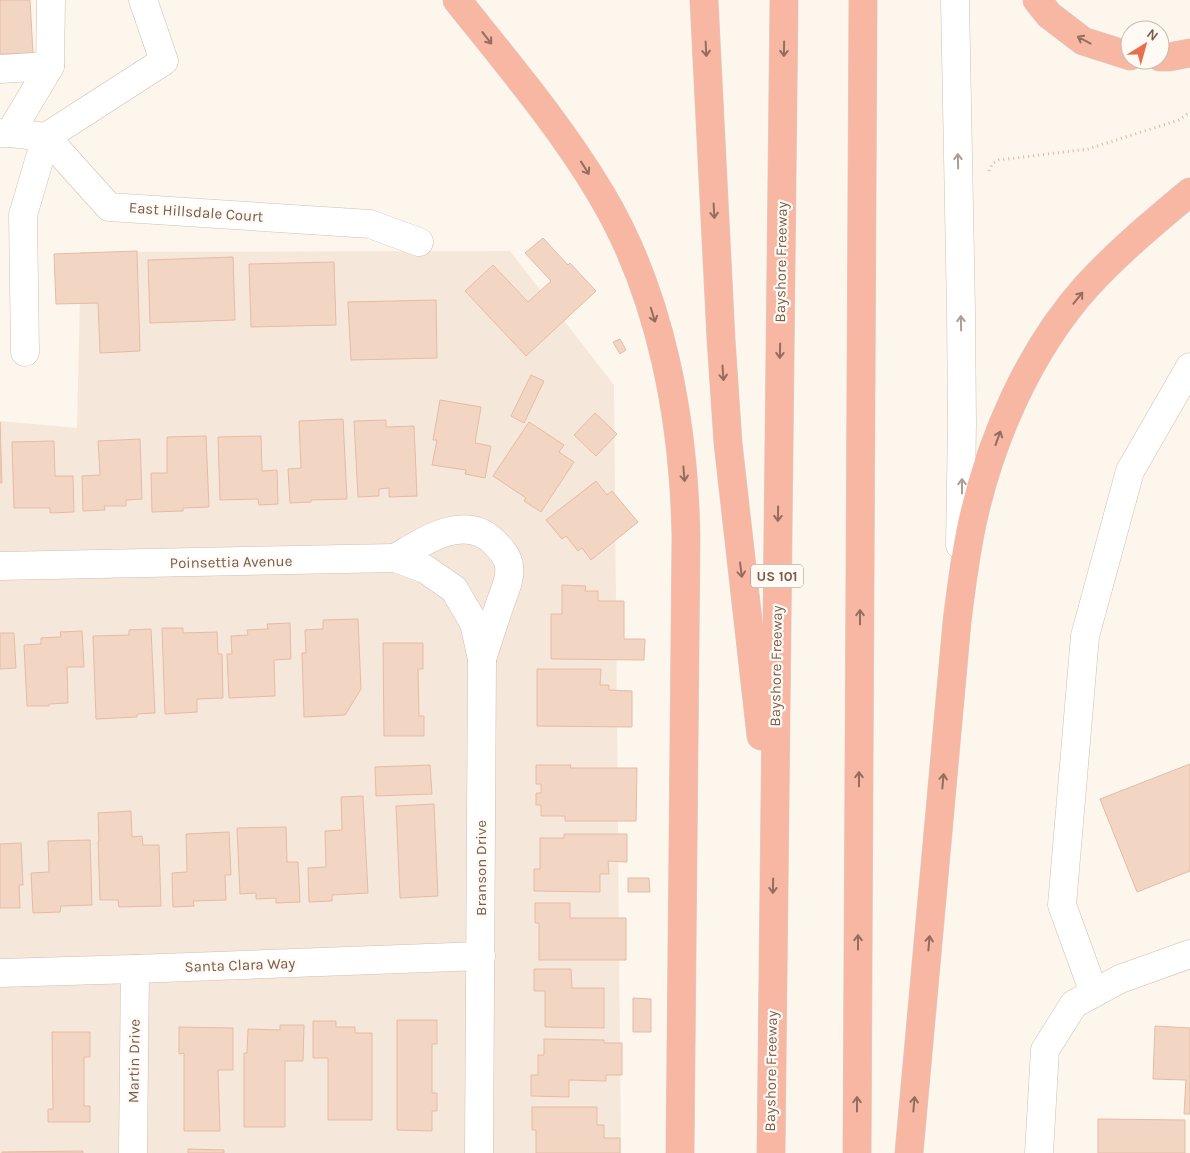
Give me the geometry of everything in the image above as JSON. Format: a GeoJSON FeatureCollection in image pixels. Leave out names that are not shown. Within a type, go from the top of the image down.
{"type":"FeatureCollection","features":[{"type":"Feature","properties":{"kind":"highway"},"geometry":{"type":"LineString","coordinates":[[457,0],[550,118],[578,156],[602,195],[622,234],[654,316],[676,405],[685,494],[686,538],[680,1153]]}},
{"type":"Feature","properties":{"kind":"highway"},"geometry":{"type":"LineString","coordinates":[[704,0],[728,443],[774,846]]}},
{"type":"Feature","properties":{"kind":"highway","name":"Bayshore Freeway"},"geometry":{"type":"LineString","coordinates":[[770,1153],[784,0]]}},
{"type":"Feature","properties":{"kind":"highway"},"geometry":{"type":"LineString","coordinates":[[857,1153],[862,0]]}},
{"type":"Feature","properties":{"kind":"highway"},"geometry":{"type":"LineString","coordinates":[[1037,0],[1049,15],[1083,41],[1120,53]]}},
{"type":"Feature","properties":{"kind":"highway"},"geometry":{"type":"LineString","coordinates":[[1170,57],[1190,53]]}},
{"type":"Feature","properties":{"kind":"highway"},"geometry":{"type":"LineString","coordinates":[[910,1153],[957,622],[972,522],[1003,424],[1035,358],[1059,321],[1086,288],[1122,250],[1190,192]]}},
{"type":"Feature","properties":{"kind":"street"},"geometry":{"type":"LineString","coordinates":[[51,0],[50,66],[5,133],[46,137],[164,61],[143,0]]}},
{"type":"Feature","properties":{"kind":"street"},"geometry":{"type":"LineString","coordinates":[[955,0],[962,424],[962,518],[957,622]]}},
{"type":"Feature","properties":{"kind":"street"},"geometry":{"type":"LineString","coordinates":[[0,69],[50,66]]}},
{"type":"Feature","properties":{"kind":"street"},"geometry":{"type":"LineString","coordinates":[[25,352],[23,215],[46,137]]}},
{"type":"Feature","properties":{"kind":"street","name":"East Hillsdale Court"},"geometry":{"type":"LineString","coordinates":[[46,137],[109,207],[370,224],[419,242]]}},
{"type":"Feature","properties":{"kind":"street"},"geometry":{"type":"LineString","coordinates":[[1094,993],[1062,905],[1085,636],[1130,471],[1190,367]]}},
{"type":"Feature","properties":{"kind":"street"},"geometry":{"type":"LineString","coordinates":[[395,558],[424,542],[454,529],[470,529],[489,537],[503,550],[509,566],[508,582],[482,659]]}},
{"type":"Feature","properties":{"kind":"street","name":"Poinsettia Avenue"},"geometry":{"type":"LineString","coordinates":[[0,566],[395,558],[425,570],[454,590]]}},
{"type":"Feature","properties":{"kind":"street","name":"Branson Drive"},"geometry":{"type":"LineString","coordinates":[[454,590],[474,623],[482,659],[479,1153]]}},
{"type":"Feature","properties":{"kind":"street"},"geometry":{"type":"LineString","coordinates":[[1039,1153],[1044,1050],[1074,1004],[1120,979],[1190,954]]}},
{"type":"Feature","properties":{"kind":"street","name":"Santa Clara Way"},"geometry":{"type":"LineString","coordinates":[[0,973],[481,956]]}},
{"type":"Feature","properties":{"kind":"street","name":"Martin Drive"},"geometry":{"type":"LineString","coordinates":[[133,1153],[135,969]]}},
{"type":"Feature","properties":{"kind":"path"},"geometry":{"type":"LineString","coordinates":[[989,171],[992,164],[999,160],[1088,149],[1179,120],[1190,112]]}},
{"type":"Feature","properties":{"kind":"shaded area"},"geometry":{"type":"Polygon","coordinates":[[[510,251],[614,385],[621,1153],[0,1153],[0,421],[77,428],[81,252],[510,251]]]}},
{"type":"Feature","properties":{"kind":"building"},"geometry":{"type":"Polygon","coordinates":[[[0,0],[30,0],[33,53],[0,54],[0,0]]]}},
{"type":"Feature","properties":{"kind":"building"},"geometry":{"type":"Polygon","coordinates":[[[543,238],[596,291],[526,356],[465,291],[493,265],[528,302],[551,281],[525,253],[543,238]]]}},
{"type":"Feature","properties":{"kind":"building"},"geometry":{"type":"Polygon","coordinates":[[[137,251],[140,351],[100,353],[98,303],[56,304],[54,254],[137,251]]]}},
{"type":"Feature","properties":{"kind":"building"},"geometry":{"type":"Polygon","coordinates":[[[233,257],[235,320],[150,323],[148,260],[233,257]]]}},
{"type":"Feature","properties":{"kind":"building"},"geometry":{"type":"Polygon","coordinates":[[[334,262],[336,325],[251,327],[249,264],[334,262]]]}},
{"type":"Feature","properties":{"kind":"building"},"geometry":{"type":"Polygon","coordinates":[[[436,300],[437,358],[351,360],[348,302],[436,300]]]}},
{"type":"Feature","properties":{"kind":"building"},"geometry":{"type":"Polygon","coordinates":[[[620,339],[626,350],[620,354],[613,342],[620,339]]]}},
{"type":"Feature","properties":{"kind":"building"},"geometry":{"type":"Polygon","coordinates":[[[531,375],[544,381],[524,423],[511,416],[531,375]]]}},
{"type":"Feature","properties":{"kind":"building"},"geometry":{"type":"Polygon","coordinates":[[[440,400],[481,407],[475,443],[491,446],[485,478],[465,474],[466,470],[432,465],[437,440],[433,440],[440,400]]]}},
{"type":"Feature","properties":{"kind":"building"},"geometry":{"type":"Polygon","coordinates":[[[595,413],[617,434],[596,456],[574,435],[595,413]]]}},
{"type":"Feature","properties":{"kind":"building"},"geometry":{"type":"Polygon","coordinates":[[[343,419],[347,499],[311,500],[311,502],[290,503],[288,469],[301,468],[299,421],[343,419]]]}},
{"type":"Feature","properties":{"kind":"building"},"geometry":{"type":"Polygon","coordinates":[[[386,420],[386,427],[414,426],[417,496],[389,497],[389,488],[379,489],[379,496],[358,497],[354,421],[386,420]]]}},
{"type":"Feature","properties":{"kind":"building"},"geometry":{"type":"Polygon","coordinates":[[[0,422],[2,483],[0,483],[0,422]]]}},
{"type":"Feature","properties":{"kind":"building"},"geometry":{"type":"Polygon","coordinates":[[[529,422],[564,445],[559,452],[574,462],[541,512],[524,501],[526,498],[493,476],[529,422]]]}},
{"type":"Feature","properties":{"kind":"building"},"geometry":{"type":"Polygon","coordinates":[[[206,436],[209,507],[183,508],[183,511],[152,512],[151,473],[167,473],[167,437],[206,436]]]}},
{"type":"Feature","properties":{"kind":"building"},"geometry":{"type":"Polygon","coordinates":[[[261,436],[262,471],[277,470],[278,504],[259,505],[258,499],[220,500],[218,437],[261,436]]]}},
{"type":"Feature","properties":{"kind":"building"},"geometry":{"type":"Polygon","coordinates":[[[140,439],[142,499],[126,500],[126,506],[104,506],[105,510],[83,511],[82,476],[100,475],[98,441],[140,439]]]}},
{"type":"Feature","properties":{"kind":"building"},"geometry":{"type":"Polygon","coordinates":[[[54,441],[55,476],[73,476],[74,512],[50,513],[50,508],[14,508],[12,442],[54,441]]]}},
{"type":"Feature","properties":{"kind":"building"},"geometry":{"type":"Polygon","coordinates":[[[596,481],[607,495],[612,491],[638,522],[591,560],[582,548],[578,551],[566,536],[562,539],[546,520],[596,481]]]}},
{"type":"Feature","properties":{"kind":"building"},"geometry":{"type":"Polygon","coordinates":[[[562,585],[586,586],[585,591],[598,591],[598,601],[624,601],[624,639],[645,639],[644,660],[551,659],[551,614],[562,614],[562,585]]]}},
{"type":"Feature","properties":{"kind":"building"},"geometry":{"type":"Polygon","coordinates":[[[358,619],[361,689],[345,715],[304,717],[302,653],[306,653],[305,630],[323,629],[323,620],[358,619]]]}},
{"type":"Feature","properties":{"kind":"building"},"geometry":{"type":"Polygon","coordinates":[[[290,623],[291,659],[274,660],[275,696],[229,698],[227,654],[232,654],[231,636],[248,635],[247,630],[268,629],[267,624],[290,623]]]}},
{"type":"Feature","properties":{"kind":"building"},"geometry":{"type":"Polygon","coordinates":[[[162,628],[183,628],[183,633],[217,632],[218,654],[222,654],[223,698],[197,699],[197,712],[165,714],[162,628]]]}},
{"type":"Feature","properties":{"kind":"building"},"geometry":{"type":"Polygon","coordinates":[[[151,629],[155,713],[137,714],[137,717],[96,719],[93,636],[129,635],[129,630],[151,629]]]}},
{"type":"Feature","properties":{"kind":"building"},"geometry":{"type":"Polygon","coordinates":[[[82,631],[84,667],[67,667],[68,703],[49,704],[49,706],[27,706],[24,645],[41,644],[41,638],[61,637],[60,632],[82,631]]]}},
{"type":"Feature","properties":{"kind":"building"},"geometry":{"type":"Polygon","coordinates":[[[0,633],[14,633],[16,668],[0,669],[0,633]]]}},
{"type":"Feature","properties":{"kind":"building"},"geometry":{"type":"Polygon","coordinates":[[[383,643],[423,643],[423,669],[418,669],[419,716],[424,716],[424,736],[384,736],[383,643]]]}},
{"type":"Feature","properties":{"kind":"building"},"geometry":{"type":"Polygon","coordinates":[[[537,669],[601,669],[600,685],[609,685],[609,690],[632,691],[632,727],[537,726],[537,669]]]}},
{"type":"Feature","properties":{"kind":"building"},"geometry":{"type":"Polygon","coordinates":[[[1190,764],[1190,871],[1137,892],[1100,799],[1190,764]]]}},
{"type":"Feature","properties":{"kind":"building"},"geometry":{"type":"Polygon","coordinates":[[[430,765],[432,794],[376,796],[375,767],[430,765]]]}},
{"type":"Feature","properties":{"kind":"building"},"geometry":{"type":"Polygon","coordinates":[[[536,765],[571,765],[570,768],[637,768],[636,821],[565,821],[565,816],[541,816],[541,805],[536,805],[536,793],[541,793],[541,784],[536,784],[536,765]]]}},
{"type":"Feature","properties":{"kind":"building"},"geometry":{"type":"Polygon","coordinates":[[[363,796],[368,893],[332,895],[332,901],[309,902],[308,868],[326,867],[325,831],[342,830],[341,797],[363,796]]]}},
{"type":"Feature","properties":{"kind":"building"},"geometry":{"type":"Polygon","coordinates":[[[434,804],[438,896],[400,898],[396,806],[434,804]]]}},
{"type":"Feature","properties":{"kind":"building"},"geometry":{"type":"Polygon","coordinates":[[[131,811],[132,837],[142,836],[143,845],[159,845],[161,906],[119,907],[118,900],[100,900],[98,813],[131,811]]]}},
{"type":"Feature","properties":{"kind":"building"},"geometry":{"type":"Polygon","coordinates":[[[286,827],[287,862],[298,862],[300,902],[276,903],[276,898],[256,899],[256,893],[240,894],[237,828],[286,827]]]}},
{"type":"Feature","properties":{"kind":"building"},"geometry":{"type":"Polygon","coordinates":[[[229,832],[231,875],[225,875],[226,900],[193,901],[194,906],[173,907],[172,873],[187,872],[186,834],[229,832]]]}},
{"type":"Feature","properties":{"kind":"building"},"geometry":{"type":"Polygon","coordinates":[[[564,834],[627,834],[627,862],[608,861],[609,874],[600,874],[600,892],[534,891],[534,869],[540,869],[540,838],[564,838],[564,834]]]}},
{"type":"Feature","properties":{"kind":"building"},"geometry":{"type":"Polygon","coordinates":[[[90,840],[92,905],[61,906],[60,912],[33,913],[31,873],[49,872],[48,841],[90,840]]]}},
{"type":"Feature","properties":{"kind":"building"},"geometry":{"type":"Polygon","coordinates":[[[21,843],[23,885],[19,885],[20,908],[0,908],[0,844],[21,843]]]}},
{"type":"Feature","properties":{"kind":"building"},"geometry":{"type":"Polygon","coordinates":[[[628,878],[649,878],[650,892],[628,892],[628,878]]]}},
{"type":"Feature","properties":{"kind":"building"},"geometry":{"type":"Polygon","coordinates":[[[535,903],[570,903],[570,918],[626,918],[626,960],[539,960],[539,923],[535,923],[535,903]]]}},
{"type":"Feature","properties":{"kind":"building"},"geometry":{"type":"Polygon","coordinates":[[[534,969],[571,969],[572,988],[604,988],[604,1028],[545,1027],[545,991],[534,991],[534,969]]]}},
{"type":"Feature","properties":{"kind":"building"},"geometry":{"type":"Polygon","coordinates":[[[633,998],[651,999],[651,1032],[633,1032],[633,998]]]}},
{"type":"Feature","properties":{"kind":"building"},"geometry":{"type":"Polygon","coordinates":[[[397,1020],[437,1020],[437,1044],[432,1044],[432,1093],[437,1093],[437,1111],[432,1111],[432,1131],[397,1130],[397,1020]]]}},
{"type":"Feature","properties":{"kind":"building"},"geometry":{"type":"Polygon","coordinates":[[[313,1021],[336,1021],[336,1027],[355,1027],[355,1033],[372,1033],[372,1120],[328,1120],[328,1058],[313,1058],[313,1021]]]}},
{"type":"Feature","properties":{"kind":"building"},"geometry":{"type":"Polygon","coordinates":[[[280,1025],[304,1025],[303,1061],[285,1061],[285,1127],[244,1127],[244,1053],[247,1053],[248,1029],[280,1030],[280,1025]]]}},
{"type":"Feature","properties":{"kind":"building"},"geometry":{"type":"Polygon","coordinates":[[[1155,1026],[1190,1028],[1190,1114],[1184,1114],[1186,1080],[1153,1079],[1155,1026]]]}},
{"type":"Feature","properties":{"kind":"building"},"geometry":{"type":"Polygon","coordinates":[[[179,1027],[233,1028],[233,1070],[218,1070],[220,1131],[184,1131],[184,1053],[179,1054],[179,1027]]]}},
{"type":"Feature","properties":{"kind":"building"},"geometry":{"type":"Polygon","coordinates":[[[52,1032],[90,1032],[90,1057],[84,1057],[84,1106],[90,1106],[90,1122],[48,1122],[48,1109],[53,1109],[52,1032]]]}},
{"type":"Feature","properties":{"kind":"building"},"geometry":{"type":"Polygon","coordinates":[[[544,1039],[604,1040],[604,1043],[622,1043],[622,1075],[606,1075],[606,1081],[569,1080],[569,1097],[531,1096],[531,1075],[538,1075],[538,1055],[544,1055],[544,1039]]]}},
{"type":"Feature","properties":{"kind":"building"},"geometry":{"type":"Polygon","coordinates":[[[532,1107],[597,1107],[597,1125],[604,1125],[604,1138],[620,1138],[620,1153],[536,1153],[536,1130],[532,1130],[532,1107]]]}},
{"type":"Feature","properties":{"kind":"building"},"geometry":{"type":"Polygon","coordinates":[[[1098,1119],[1185,1120],[1185,1153],[1098,1153],[1098,1119]]]}},
{"type":"Feature","properties":{"kind":"building"},"geometry":{"type":"Polygon","coordinates":[[[188,1149],[224,1150],[224,1153],[188,1153],[188,1149]]]}},
{"type":"Feature","properties":{"kind":"building"},"geometry":{"type":"Polygon","coordinates":[[[83,1151],[83,1153],[2,1153],[2,1152],[83,1151]]]}}]}
